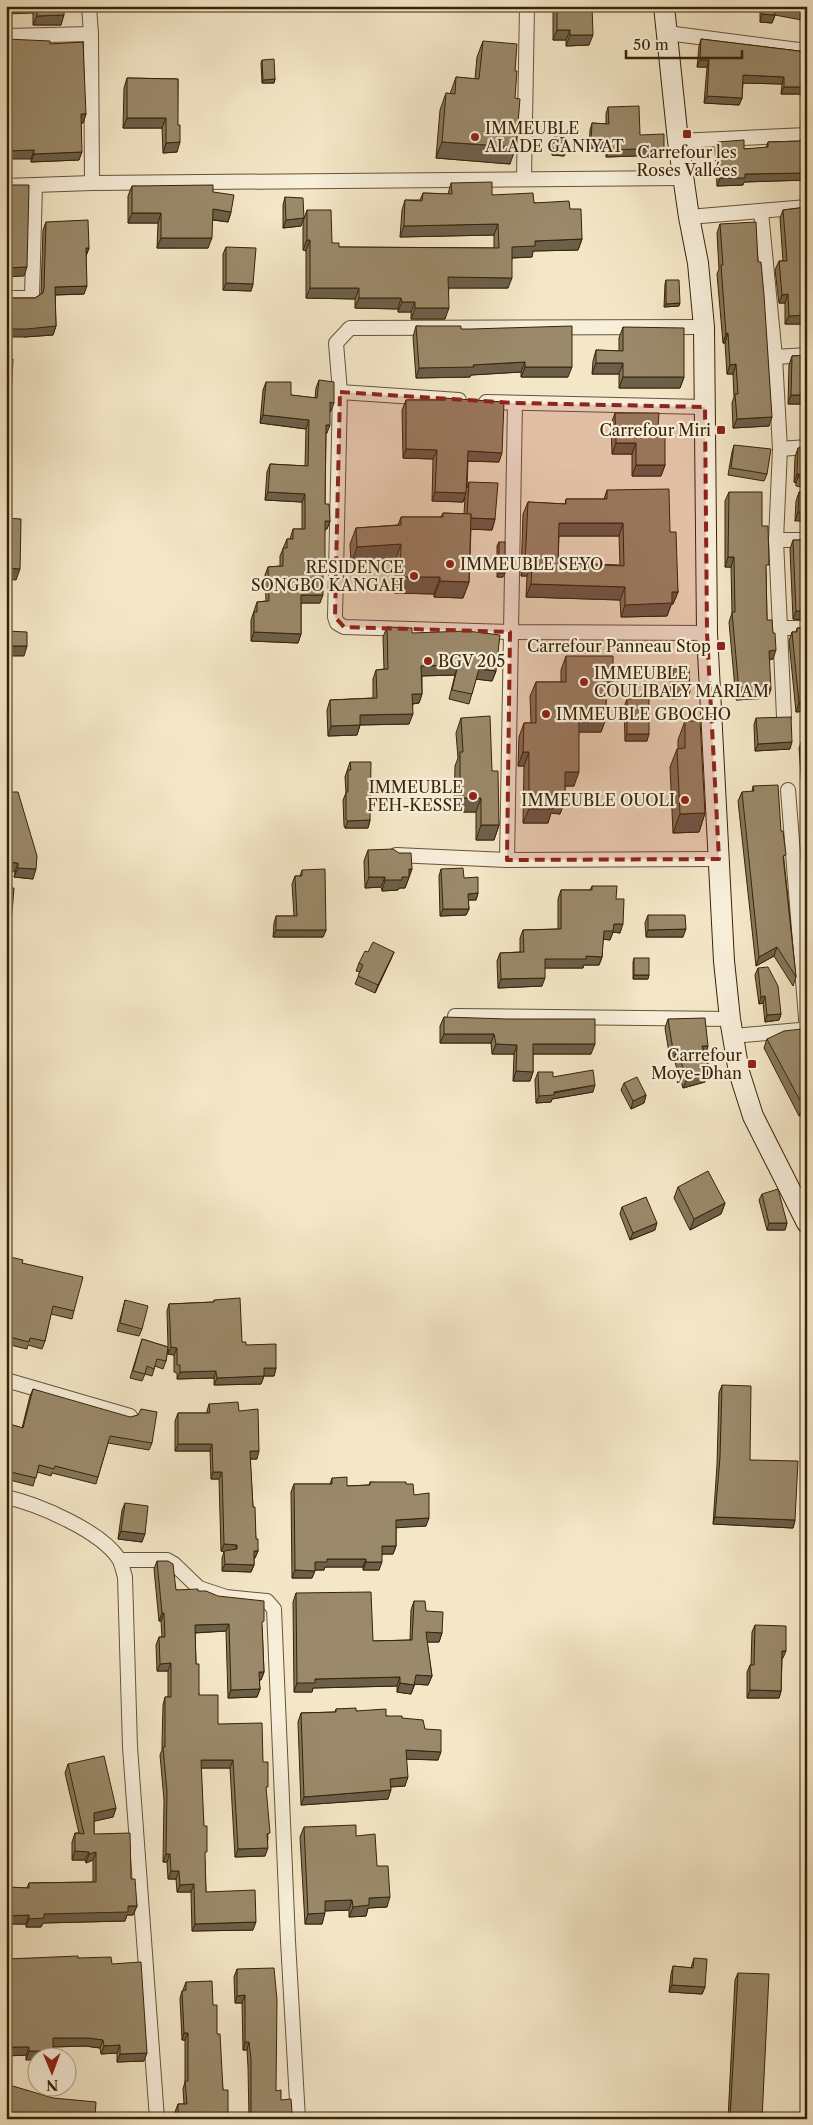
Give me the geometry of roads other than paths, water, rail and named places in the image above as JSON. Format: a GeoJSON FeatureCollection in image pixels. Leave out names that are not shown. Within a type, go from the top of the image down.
{"type":"FeatureCollection","features":[{"type":"Feature","properties":{"kind":"street"},"geometry":{"type":"LineString","coordinates":[[89,6],[92,34],[92,182]]}},
{"type":"Feature","properties":{"kind":"street"},"geometry":{"type":"LineString","coordinates":[[524,178],[527,6]]}},
{"type":"Feature","properties":{"kind":"street"},"geometry":{"type":"LineString","coordinates":[[664,6],[678,142],[698,263],[704,327],[707,633],[724,961],[739,1072],[754,1116],[807,1223]]}},
{"type":"Feature","properties":{"kind":"street"},"geometry":{"type":"LineString","coordinates":[[667,33],[807,50]]}},
{"type":"Feature","properties":{"kind":"street"},"geometry":{"type":"LineString","coordinates":[[6,36],[92,34]]}},
{"type":"Feature","properties":{"kind":"street"},"geometry":{"type":"LineString","coordinates":[[678,142],[807,135]]}},
{"type":"Feature","properties":{"kind":"street"},"geometry":{"type":"LineString","coordinates":[[6,186],[92,182],[683,178]]}},
{"type":"Feature","properties":{"kind":"street"},"geometry":{"type":"LineString","coordinates":[[6,298],[28,298],[32,296],[35,185]]}},
{"type":"Feature","properties":{"kind":"street"},"geometry":{"type":"LineString","coordinates":[[689,217],[807,207]]}},
{"type":"Feature","properties":{"kind":"street"},"geometry":{"type":"LineString","coordinates":[[761,212],[775,357],[780,449],[776,540],[784,717]]}},
{"type":"Feature","properties":{"kind":"street"},"geometry":{"type":"LineString","coordinates":[[704,327],[350,328],[336,343],[340,392],[335,617],[337,623],[344,627],[510,632],[707,633]]}},
{"type":"Feature","properties":{"kind":"street"},"geometry":{"type":"LineString","coordinates":[[775,357],[807,355]]}},
{"type":"Feature","properties":{"kind":"street"},"geometry":{"type":"LineString","coordinates":[[340,392],[515,403],[705,407]]}},
{"type":"Feature","properties":{"kind":"street"},"geometry":{"type":"LineString","coordinates":[[507,860],[515,403]]}},
{"type":"Feature","properties":{"kind":"street"},"geometry":{"type":"LineString","coordinates":[[780,449],[807,447]]}},
{"type":"Feature","properties":{"kind":"street"},"geometry":{"type":"LineString","coordinates":[[776,540],[807,540]]}},
{"type":"Feature","properties":{"kind":"street"},"geometry":{"type":"LineString","coordinates":[[781,628],[807,628]]}},
{"type":"Feature","properties":{"kind":"street"},"geometry":{"type":"LineString","coordinates":[[456,1016],[806,1030],[788,790]]}},
{"type":"Feature","properties":{"kind":"street"},"geometry":{"type":"LineString","coordinates":[[396,855],[507,860],[719,859]]}},
{"type":"Feature","properties":{"kind":"street"},"geometry":{"type":"LineString","coordinates":[[6,1380],[130,1416]]}},
{"type":"Feature","properties":{"kind":"street"},"geometry":{"type":"LineString","coordinates":[[6,1497],[75,1522],[110,1548],[120,1560],[125,1577],[130,1747],[157,2119]]}},
{"type":"Feature","properties":{"kind":"street"},"geometry":{"type":"LineString","coordinates":[[120,1560],[167,1560],[174,1564],[199,1588],[226,1597],[266,1601],[274,1608],[288,1941],[298,2119]]}},
{"type":"Feature","properties":{"kind":"place","name":"Carrefour les Roses Vallées"},"geometry":{"type":"Point","coordinates":[687,134]}},
{"type":"Feature","properties":{"kind":"place","name":"IMMEUBLE ALADE GANIYAT"},"geometry":{"type":"Point","coordinates":[475,137]}},
{"type":"Feature","properties":{"kind":"place","name":"Carrefour Miri"},"geometry":{"type":"Point","coordinates":[721,430]}},
{"type":"Feature","properties":{"kind":"place","name":"IMMEUBLE SEYO"},"geometry":{"type":"Point","coordinates":[450,564]}},
{"type":"Feature","properties":{"kind":"place","name":"RESIDENCE SONGBO KANGAH"},"geometry":{"type":"Point","coordinates":[414,576]}},
{"type":"Feature","properties":{"kind":"place","name":"Carrefour Panneau Stop"},"geometry":{"type":"Point","coordinates":[721,646]}},
{"type":"Feature","properties":{"kind":"place","name":"BGV 205"},"geometry":{"type":"Point","coordinates":[428,661]}},
{"type":"Feature","properties":{"kind":"place","name":"IMMEUBLE COULIBALY MARIAM"},"geometry":{"type":"Point","coordinates":[584,682]}},
{"type":"Feature","properties":{"kind":"place","name":"IMMEUBLE GBOCHO"},"geometry":{"type":"Point","coordinates":[546,714]}},
{"type":"Feature","properties":{"kind":"place","name":"IMMEUBLE FEH-KESSE"},"geometry":{"type":"Point","coordinates":[473,796]}},
{"type":"Feature","properties":{"kind":"place","name":"IMMEUBLE OUOLI"},"geometry":{"type":"Point","coordinates":[685,800]}},
{"type":"Feature","properties":{"kind":"place","name":"Carrefour Moye-Dhan"},"geometry":{"type":"Point","coordinates":[752,1064]}}]}
